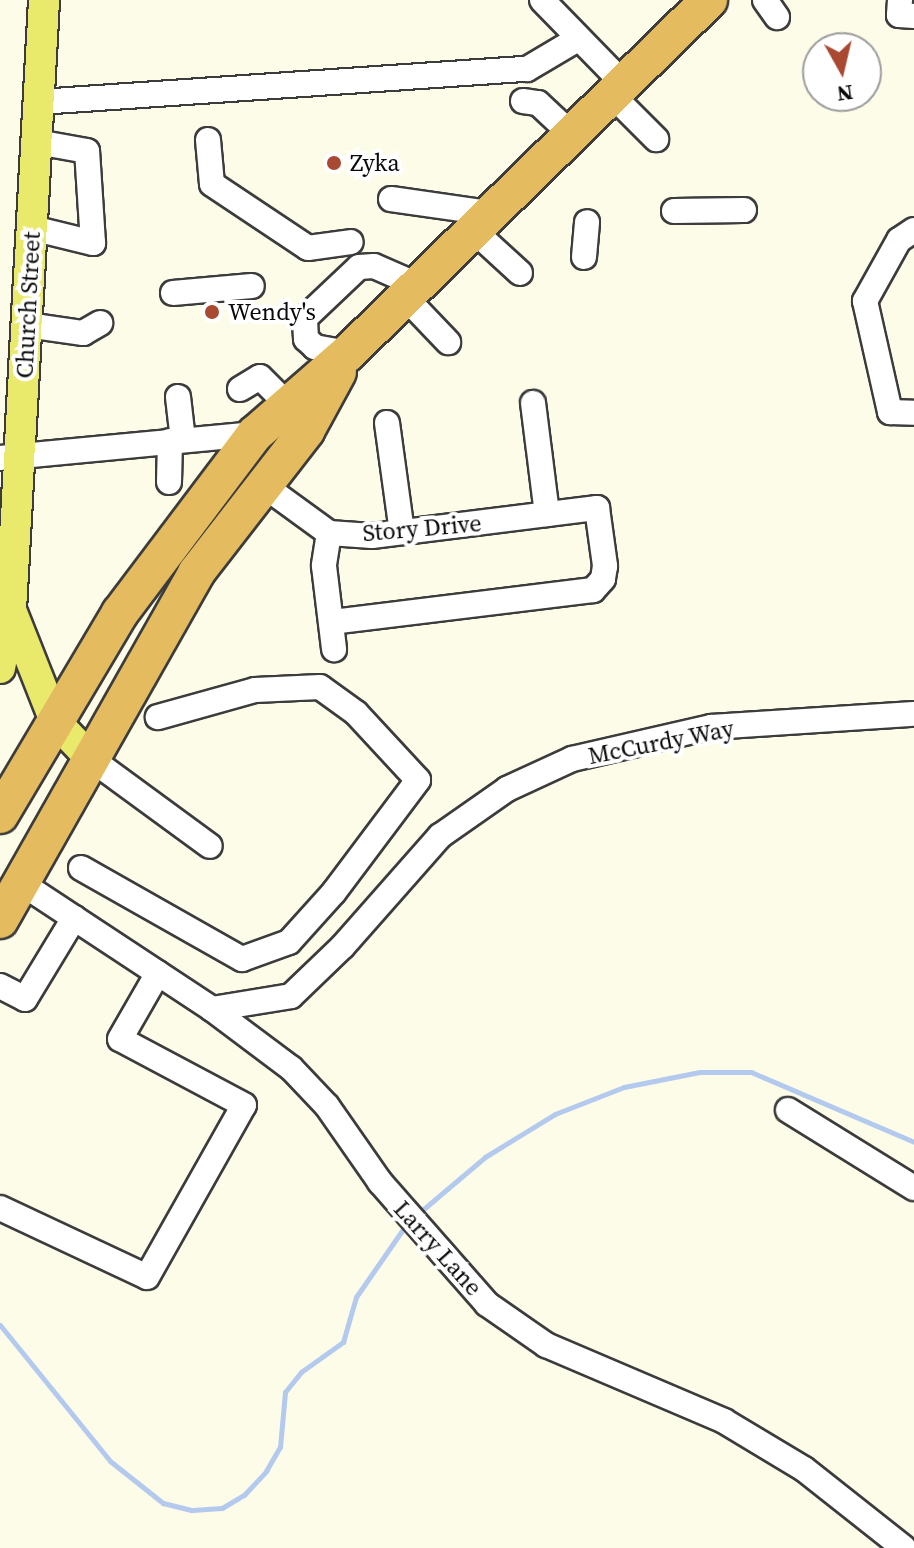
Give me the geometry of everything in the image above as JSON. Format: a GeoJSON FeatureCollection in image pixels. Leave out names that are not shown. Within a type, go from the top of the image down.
{"type":"FeatureCollection","features":[{"type":"Feature","properties":{"kind":"highway"},"geometry":{"type":"LineString","coordinates":[[0,815],[120,613],[255,434],[348,353],[709,0]]}},
{"type":"Feature","properties":{"kind":"highway"},"geometry":{"type":"LineString","coordinates":[[0,920],[196,573],[306,431],[348,353]]}},
{"type":"Feature","properties":{"kind":"main road","name":"Church Street"},"geometry":{"type":"LineString","coordinates":[[0,668],[11,610],[10,457],[27,325],[44,0]]}},
{"type":"Feature","properties":{"kind":"main road","name":"Church Street"},"geometry":{"type":"LineString","coordinates":[[11,610],[55,721],[91,759]]}},
{"type":"Feature","properties":{"kind":"street"},"geometry":{"type":"LineString","coordinates":[[542,0],[656,139]]}},
{"type":"Feature","properties":{"kind":"street"},"geometry":{"type":"LineString","coordinates":[[39,102],[527,69],[576,40]]}},
{"type":"Feature","properties":{"kind":"street"},"geometry":{"type":"LineString","coordinates":[[523,101],[538,103],[570,133]]}},
{"type":"Feature","properties":{"kind":"street"},"geometry":{"type":"LineString","coordinates":[[208,140],[212,184],[308,248],[351,242]]}},
{"type":"Feature","properties":{"kind":"street"},"geometry":{"type":"LineString","coordinates":[[32,228],[93,243],[87,151],[37,142]]}},
{"type":"Feature","properties":{"kind":"street"},"geometry":{"type":"LineString","coordinates":[[391,199],[480,221],[520,273]]}},
{"type":"Feature","properties":{"kind":"street"},"geometry":{"type":"LineString","coordinates":[[674,211],[744,210]]}},
{"type":"Feature","properties":{"kind":"street"},"geometry":{"type":"LineString","coordinates":[[584,257],[587,222]]}},
{"type":"Feature","properties":{"kind":"street"},"geometry":{"type":"LineString","coordinates":[[914,230],[899,240],[865,301],[890,412],[914,413]]}},
{"type":"Feature","properties":{"kind":"street"},"geometry":{"type":"LineString","coordinates":[[348,353],[315,347],[306,339],[305,318],[359,267],[374,266],[410,290],[448,342]]}},
{"type":"Feature","properties":{"kind":"street"},"geometry":{"type":"LineString","coordinates":[[173,293],[252,286]]}},
{"type":"Feature","properties":{"kind":"street"},"geometry":{"type":"LineString","coordinates":[[27,325],[83,333],[100,323]]}},
{"type":"Feature","properties":{"kind":"street"},"geometry":{"type":"LineString","coordinates":[[240,389],[260,377],[288,405]]}},
{"type":"Feature","properties":{"kind":"street"},"geometry":{"type":"LineString","coordinates":[[169,482],[177,440],[174,398]]}},
{"type":"Feature","properties":{"kind":"street"},"geometry":{"type":"LineString","coordinates":[[533,403],[547,514]]}},
{"type":"Feature","properties":{"kind":"street"},"geometry":{"type":"LineString","coordinates":[[387,423],[402,532]]}},
{"type":"Feature","properties":{"kind":"street"},"geometry":{"type":"LineString","coordinates":[[10,457],[255,434]]}},
{"type":"Feature","properties":{"kind":"street","name":"Story Drive"},"geometry":{"type":"LineString","coordinates":[[263,485],[329,533],[402,532],[597,508],[605,566],[603,579],[593,590],[331,622]]}},
{"type":"Feature","properties":{"kind":"street"},"geometry":{"type":"LineString","coordinates":[[329,533],[324,566],[334,649]]}},
{"type":"Feature","properties":{"kind":"street"},"geometry":{"type":"LineString","coordinates":[[81,868],[242,959],[289,942],[334,892],[418,780],[356,713],[320,687],[255,690],[158,717]]}},
{"type":"Feature","properties":{"kind":"street","name":"McCurdy Way"},"geometry":{"type":"LineString","coordinates":[[212,1009],[291,996],[324,967],[440,836],[507,789],[572,759],[711,727],[914,714]]}},
{"type":"Feature","properties":{"kind":"street"},"geometry":{"type":"LineString","coordinates":[[91,759],[210,846]]}},
{"type":"Feature","properties":{"kind":"street","name":"Larry Lane"},"geometry":{"type":"LineString","coordinates":[[21,883],[212,1009],[291,1068],[327,1106],[380,1182],[487,1304],[546,1345],[724,1421],[804,1469],[904,1548]]}},
{"type":"Feature","properties":{"kind":"street"},"geometry":{"type":"LineString","coordinates":[[0,986],[25,999],[74,918]]}},
{"type":"Feature","properties":{"kind":"street"},"geometry":{"type":"LineString","coordinates":[[0,1208],[147,1277],[244,1105],[120,1039],[158,973]]}},
{"type":"Feature","properties":{"kind":"street"},"geometry":{"type":"LineString","coordinates":[[788,1110],[914,1188]]}},
{"type":"Feature","properties":{"kind":"waterway"},"geometry":{"type":"LineString","coordinates":[[420,1212],[485,1157],[555,1114],[624,1087],[700,1072],[751,1072],[914,1142]]}},
{"type":"Feature","properties":{"kind":"waterway"},"geometry":{"type":"LineString","coordinates":[[0,1325],[110,1461],[163,1503],[192,1510],[222,1508],[244,1495],[266,1471],[280,1447],[285,1392],[301,1372],[343,1342],[356,1297],[403,1229]]}},
{"type":"Feature","properties":{"kind":"place","name":"Zyka"},"geometry":{"type":"Point","coordinates":[334,163]}},
{"type":"Feature","properties":{"kind":"place","name":"Wendy's"},"geometry":{"type":"Point","coordinates":[212,312]}}]}
